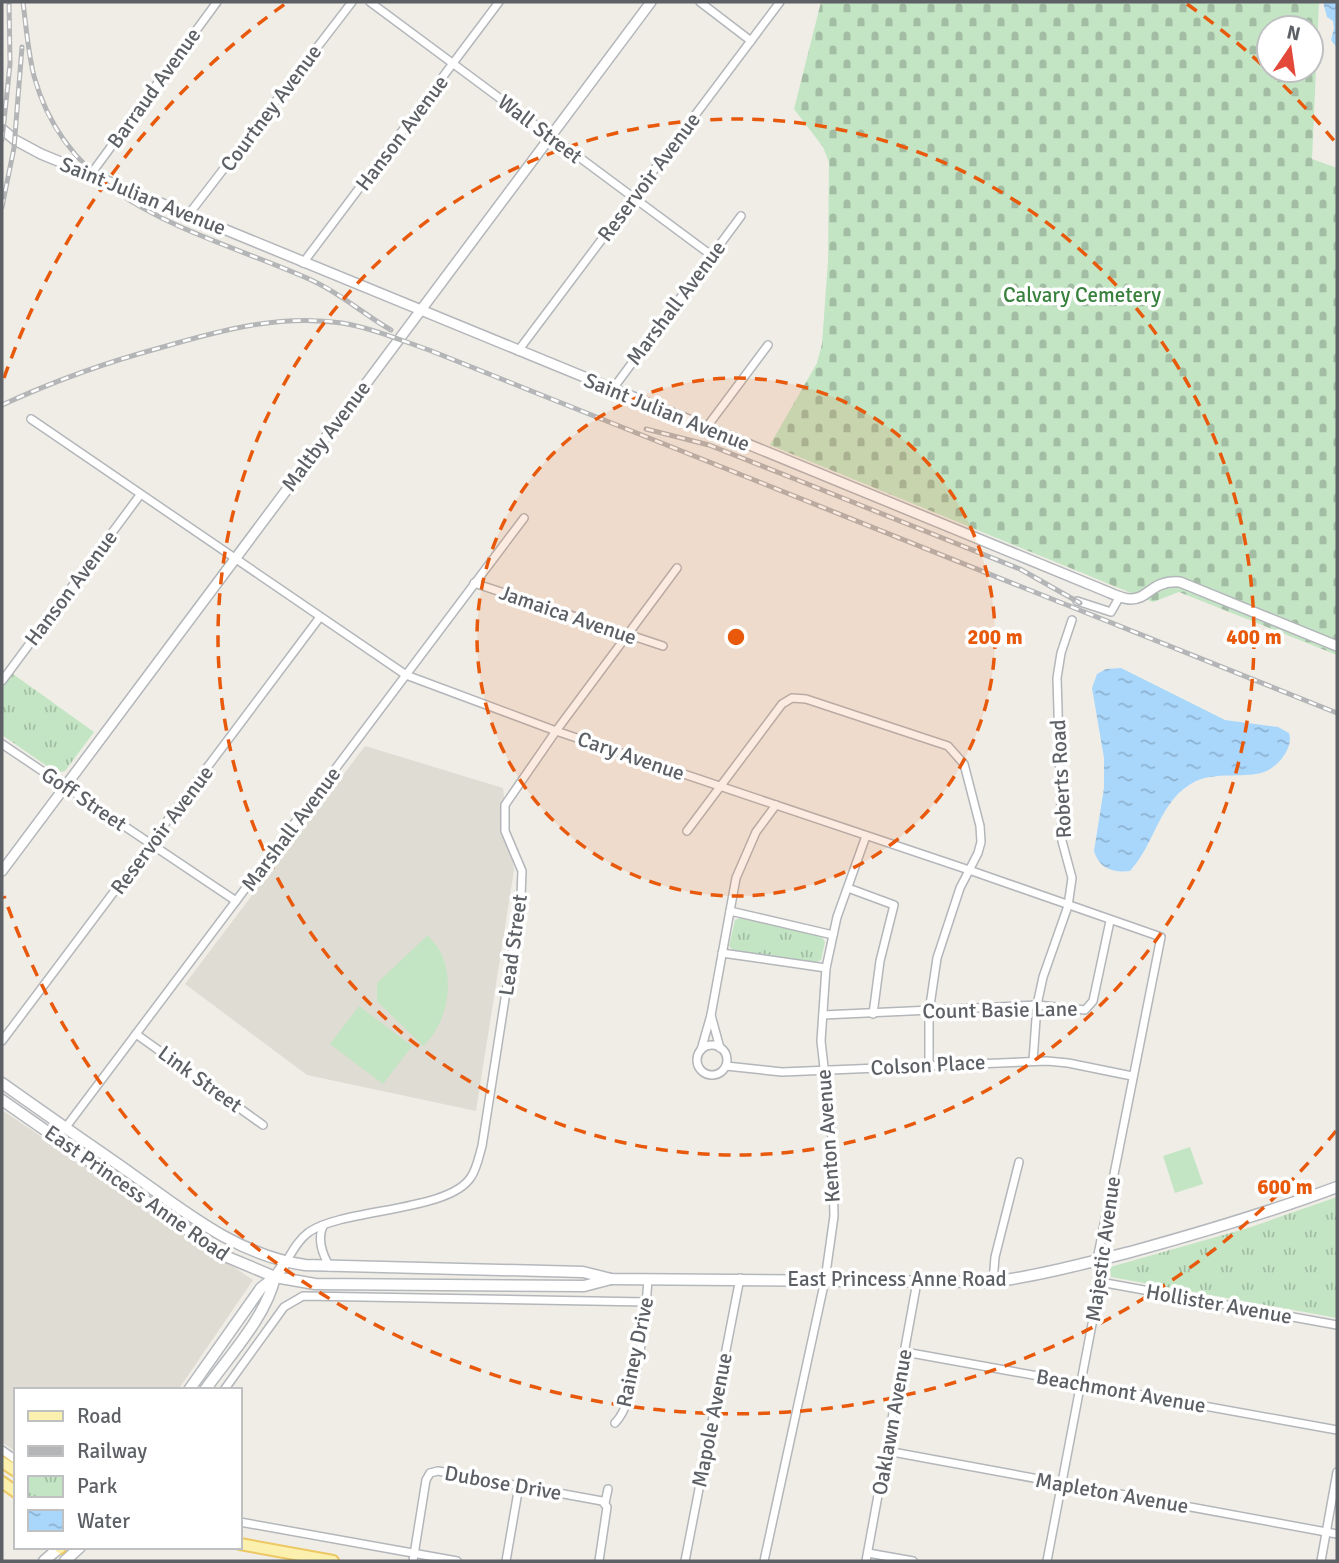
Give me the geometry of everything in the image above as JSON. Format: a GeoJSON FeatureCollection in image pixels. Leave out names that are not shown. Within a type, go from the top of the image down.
{"type":"FeatureCollection","features":[{"type":"Feature","properties":{"kind":"main road","name":"East Princess Anne Road"},"geometry":{"type":"LineString","coordinates":[[2,1083],[206,1227],[242,1248],[286,1262],[330,1267],[583,1272],[611,1279],[993,1282],[1097,1260],[1247,1219],[1337,1187]]}},
{"type":"Feature","properties":{"kind":"main road","name":"East Princess Anne Road"},"geometry":{"type":"LineString","coordinates":[[2,1100],[225,1256],[275,1277],[315,1284],[584,1286],[611,1279]]}},
{"type":"Feature","properties":{"kind":"main road"},"geometry":{"type":"LineString","coordinates":[[190,1388],[261,1288],[275,1277],[286,1262]]}},
{"type":"Feature","properties":{"kind":"main road"},"geometry":{"type":"LineString","coordinates":[[206,1388],[269,1299],[275,1277]]}},
{"type":"Feature","properties":{"kind":"main road"},"geometry":{"type":"LineString","coordinates":[[242,1544],[308,1559],[333,1561]]}},
{"type":"Feature","properties":{"kind":"main road"},"geometry":{"type":"LineString","coordinates":[[44,1561],[58,1549]]}},
{"type":"Feature","properties":{"kind":"main road"},"geometry":{"type":"LineString","coordinates":[[65,1561],[78,1549]]}},
{"type":"Feature","properties":{"kind":"street","name":"Barraud Avenue"},"geometry":{"type":"LineString","coordinates":[[91,174],[218,2]]}},
{"type":"Feature","properties":{"kind":"street","name":"Courtney Avenue"},"geometry":{"type":"LineString","coordinates":[[189,214],[352,2]]}},
{"type":"Feature","properties":{"kind":"street","name":"Wall Street"},"geometry":{"type":"LineString","coordinates":[[370,2],[711,255]]}},
{"type":"Feature","properties":{"kind":"street","name":"Hanson Avenue"},"geometry":{"type":"LineString","coordinates":[[303,263],[499,2]]}},
{"type":"Feature","properties":{"kind":"street","name":"Maltby Avenue"},"geometry":{"type":"LineString","coordinates":[[2,872],[651,2]]}},
{"type":"Feature","properties":{"kind":"street"},"geometry":{"type":"LineString","coordinates":[[700,2],[751,41]]}},
{"type":"Feature","properties":{"kind":"street","name":"Reservoir Avenue"},"geometry":{"type":"LineString","coordinates":[[518,351],[780,2]]}},
{"type":"Feature","properties":{"kind":"street","name":"Saint Julian Avenue"},"geometry":{"type":"LineString","coordinates":[[2,129],[32,150],[419,311],[1120,596]]}},
{"type":"Feature","properties":{"kind":"street","name":"Marshall Avenue"},"geometry":{"type":"LineString","coordinates":[[612,390],[741,216]]}},
{"type":"Feature","properties":{"kind":"street"},"geometry":{"type":"LineString","coordinates":[[706,428],[768,345]]}},
{"type":"Feature","properties":{"kind":"street","name":"Cary Avenue"},"geometry":{"type":"LineString","coordinates":[[31,419],[406,675],[556,731],[1161,937]]}},
{"type":"Feature","properties":{"kind":"street","name":"Hanson Avenue"},"geometry":{"type":"LineString","coordinates":[[2,681],[140,495]]}},
{"type":"Feature","properties":{"kind":"street","name":"Marshall Avenue"},"geometry":{"type":"LineString","coordinates":[[55,1137],[66,1127],[524,518]]}},
{"type":"Feature","properties":{"kind":"street","name":"Lead Street"},"geometry":{"type":"LineString","coordinates":[[286,1262],[303,1237],[323,1226],[449,1194],[471,1179],[482,1146],[521,896],[522,871],[505,831],[505,804],[677,568]]}},
{"type":"Feature","properties":{"kind":"street"},"geometry":{"type":"LineString","coordinates":[[1077,601],[1111,612],[1120,596],[1138,598],[1159,584],[1180,582],[1337,646]]}},
{"type":"Feature","properties":{"kind":"street","name":"Jamaica Avenue"},"geometry":{"type":"LineString","coordinates":[[474,583],[663,646]]}},
{"type":"Feature","properties":{"kind":"street","name":"Reservoir Avenue"},"geometry":{"type":"LineString","coordinates":[[2,1041],[320,617]]}},
{"type":"Feature","properties":{"kind":"street","name":"Roberts Road"},"geometry":{"type":"LineString","coordinates":[[1033,1060],[1037,1005],[1043,977],[1068,906],[1072,878],[1062,841],[1057,678],[1063,646],[1072,620]]}},
{"type":"Feature","properties":{"kind":"street"},"geometry":{"type":"LineString","coordinates":[[687,831],[782,704],[792,698],[806,699],[948,746],[964,764],[980,826],[981,842],[960,888],[937,958],[929,1012],[929,1064]]}},
{"type":"Feature","properties":{"kind":"street","name":"Goff Street"},"geometry":{"type":"LineString","coordinates":[[2,744],[236,901]]}},
{"type":"Feature","properties":{"kind":"street"},"geometry":{"type":"LineString","coordinates":[[711,1015],[720,1048],[727,1058],[726,1066],[716,1074],[704,1072],[698,1062],[711,1015],[736,878],[756,832],[776,805]]}},
{"type":"Feature","properties":{"kind":"street","name":"Kenton Avenue"},"geometry":{"type":"LineString","coordinates":[[764,1561],[825,1280],[834,1216],[834,1173],[821,1041],[826,968],[833,935],[866,836]]}},
{"type":"Feature","properties":{"kind":"street"},"geometry":{"type":"LineString","coordinates":[[848,888],[894,905],[880,961],[873,1014]]}},
{"type":"Feature","properties":{"kind":"street"},"geometry":{"type":"LineString","coordinates":[[730,911],[833,935]]}},
{"type":"Feature","properties":{"kind":"street","name":"Count Basie Lane"},"geometry":{"type":"LineString","coordinates":[[823,1015],[1037,1005],[1079,1011],[1090,1006],[1093,1001],[1110,921]]}},
{"type":"Feature","properties":{"kind":"street","name":"Majestic Avenue"},"geometry":{"type":"LineString","coordinates":[[1047,1561],[1100,1282],[1097,1260],[1161,937]]}},
{"type":"Feature","properties":{"kind":"street"},"geometry":{"type":"LineString","coordinates":[[722,953],[826,968]]}},
{"type":"Feature","properties":{"kind":"street","name":"Link Street"},"geometry":{"type":"LineString","coordinates":[[136,1034],[263,1125]]}},
{"type":"Feature","properties":{"kind":"street"},"geometry":{"type":"LineString","coordinates":[[701,1050],[712,1045],[720,1048]]}},
{"type":"Feature","properties":{"kind":"street","name":"Colson Place"},"geometry":{"type":"LineString","coordinates":[[726,1066],[782,1072],[1033,1060],[1068,1063],[1132,1076]]}},
{"type":"Feature","properties":{"kind":"street"},"geometry":{"type":"LineString","coordinates":[[993,1282],[995,1257],[1019,1162]]}},
{"type":"Feature","properties":{"kind":"street"},"geometry":{"type":"LineString","coordinates":[[323,1226],[320,1240],[330,1267]]}},
{"type":"Feature","properties":{"kind":"street","name":"Mapole Avenue"},"geometry":{"type":"LineString","coordinates":[[685,1561],[740,1278]]}},
{"type":"Feature","properties":{"kind":"street","name":"Rainey Drive"},"geometry":{"type":"LineString","coordinates":[[615,1423],[627,1407],[647,1302],[648,1279]]}},
{"type":"Feature","properties":{"kind":"street","name":"Oaklawn Avenue"},"geometry":{"type":"LineString","coordinates":[[867,1557],[917,1282]]}},
{"type":"Feature","properties":{"kind":"street","name":"Hollister Avenue"},"geometry":{"type":"LineString","coordinates":[[1100,1282],[1337,1325]]}},
{"type":"Feature","properties":{"kind":"street"},"geometry":{"type":"LineString","coordinates":[[226,1388],[284,1307],[303,1296],[647,1302]]}},
{"type":"Feature","properties":{"kind":"street","name":"Beachmont Avenue"},"geometry":{"type":"LineString","coordinates":[[905,1352],[1337,1430]]}},
{"type":"Feature","properties":{"kind":"street","name":"Mapleton Avenue"},"geometry":{"type":"LineString","coordinates":[[887,1451],[1337,1534]]}},
{"type":"Feature","properties":{"kind":"street","name":"Dubose Drive"},"geometry":{"type":"LineString","coordinates":[[414,1557],[426,1480],[430,1474],[438,1471],[605,1503]]}},
{"type":"Feature","properties":{"kind":"street"},"geometry":{"type":"LineString","coordinates":[[1321,1561],[1337,1472]]}},
{"type":"Feature","properties":{"kind":"street"},"geometry":{"type":"LineString","coordinates":[[506,1561],[519,1486]]}},
{"type":"Feature","properties":{"kind":"street"},"geometry":{"type":"LineString","coordinates":[[599,1561],[608,1489]]}},
{"type":"Feature","properties":{"kind":"street"},"geometry":{"type":"LineString","coordinates":[[242,1522],[414,1557],[457,1561]]}},
{"type":"Feature","properties":{"kind":"street"},"geometry":{"type":"LineString","coordinates":[[867,1557],[913,1561]]}},
{"type":"Feature","properties":{"kind":"shaded area"},"geometry":{"type":"Polygon","coordinates":[[[365,746],[503,788],[514,870],[476,1111],[307,1075],[185,984],[365,746]]]}},
{"type":"Feature","properties":{"kind":"shaded area"},"geometry":{"type":"Polygon","coordinates":[[[2,1110],[253,1280],[179,1388],[14,1388],[14,1451],[2,1442],[2,1110]]]}},
{"type":"Feature","properties":{"kind":"green space","name":"Calvary Cemetery"},"geometry":{"type":"Polygon","coordinates":[[[821,2],[1319,2],[1318,14],[1255,14],[1255,84],[1315,84],[1312,159],[1337,168],[1337,655],[1179,592],[1153,602],[770,445],[817,363],[822,344],[828,261],[829,162],[823,147],[794,109],[821,2]]]}},
{"type":"Feature","properties":{"kind":"green space"},"geometry":{"type":"Polygon","coordinates":[[[13,674],[94,732],[65,771],[57,773],[2,735],[2,688],[13,674]]]}},
{"type":"Feature","properties":{"kind":"green space"},"geometry":{"type":"Polygon","coordinates":[[[740,918],[821,936],[825,942],[821,960],[814,963],[734,951],[729,946],[735,920],[740,918]]]}},
{"type":"Feature","properties":{"kind":"green space"},"geometry":{"type":"Polygon","coordinates":[[[428,935],[440,950],[448,990],[443,1015],[423,1046],[377,1001],[377,983],[428,935]]]}},
{"type":"Feature","properties":{"kind":"green space"},"geometry":{"type":"Polygon","coordinates":[[[359,1006],[412,1046],[383,1084],[330,1044],[359,1006]]]}},
{"type":"Feature","properties":{"kind":"green space"},"geometry":{"type":"Polygon","coordinates":[[[1190,1147],[1203,1184],[1175,1193],[1163,1156],[1190,1147]]]}},
{"type":"Feature","properties":{"kind":"green space"},"geometry":{"type":"Polygon","coordinates":[[[1337,1197],[1337,1318],[1111,1277],[1110,1267],[1248,1228],[1337,1197]]]}},
{"type":"Feature","properties":{"kind":"water"},"geometry":{"type":"Polygon","coordinates":[[[1323,2],[1337,2],[1337,48],[1331,40],[1333,21],[1327,17],[1323,2]]]}},
{"type":"Feature","properties":{"kind":"water"},"geometry":{"type":"Polygon","coordinates":[[[1121,668],[1225,720],[1278,727],[1289,733],[1290,739],[1283,757],[1267,771],[1204,778],[1184,789],[1166,810],[1139,860],[1130,871],[1107,868],[1099,862],[1094,851],[1104,788],[1104,758],[1092,688],[1097,674],[1106,669],[1121,668]]]}},
{"type":"Feature","properties":{"kind":"railway"},"geometry":{"type":"LineString","coordinates":[[2,140],[10,64],[9,2]]}},
{"type":"Feature","properties":{"kind":"railway"},"geometry":{"type":"LineString","coordinates":[[23,2],[34,76],[52,121],[77,157],[108,186],[144,209],[184,228],[320,284],[391,330]]}},
{"type":"Feature","properties":{"kind":"railway"},"geometry":{"type":"LineString","coordinates":[[2,207],[14,148],[22,47]]}},
{"type":"Feature","properties":{"kind":"railway"},"geometry":{"type":"LineString","coordinates":[[2,405],[101,366],[229,330],[296,321],[353,325],[429,350],[1337,713]]}},
{"type":"Feature","properties":{"kind":"railway"},"geometry":{"type":"LineString","coordinates":[[646,429],[709,445],[1020,569],[1080,603]]}}]}
